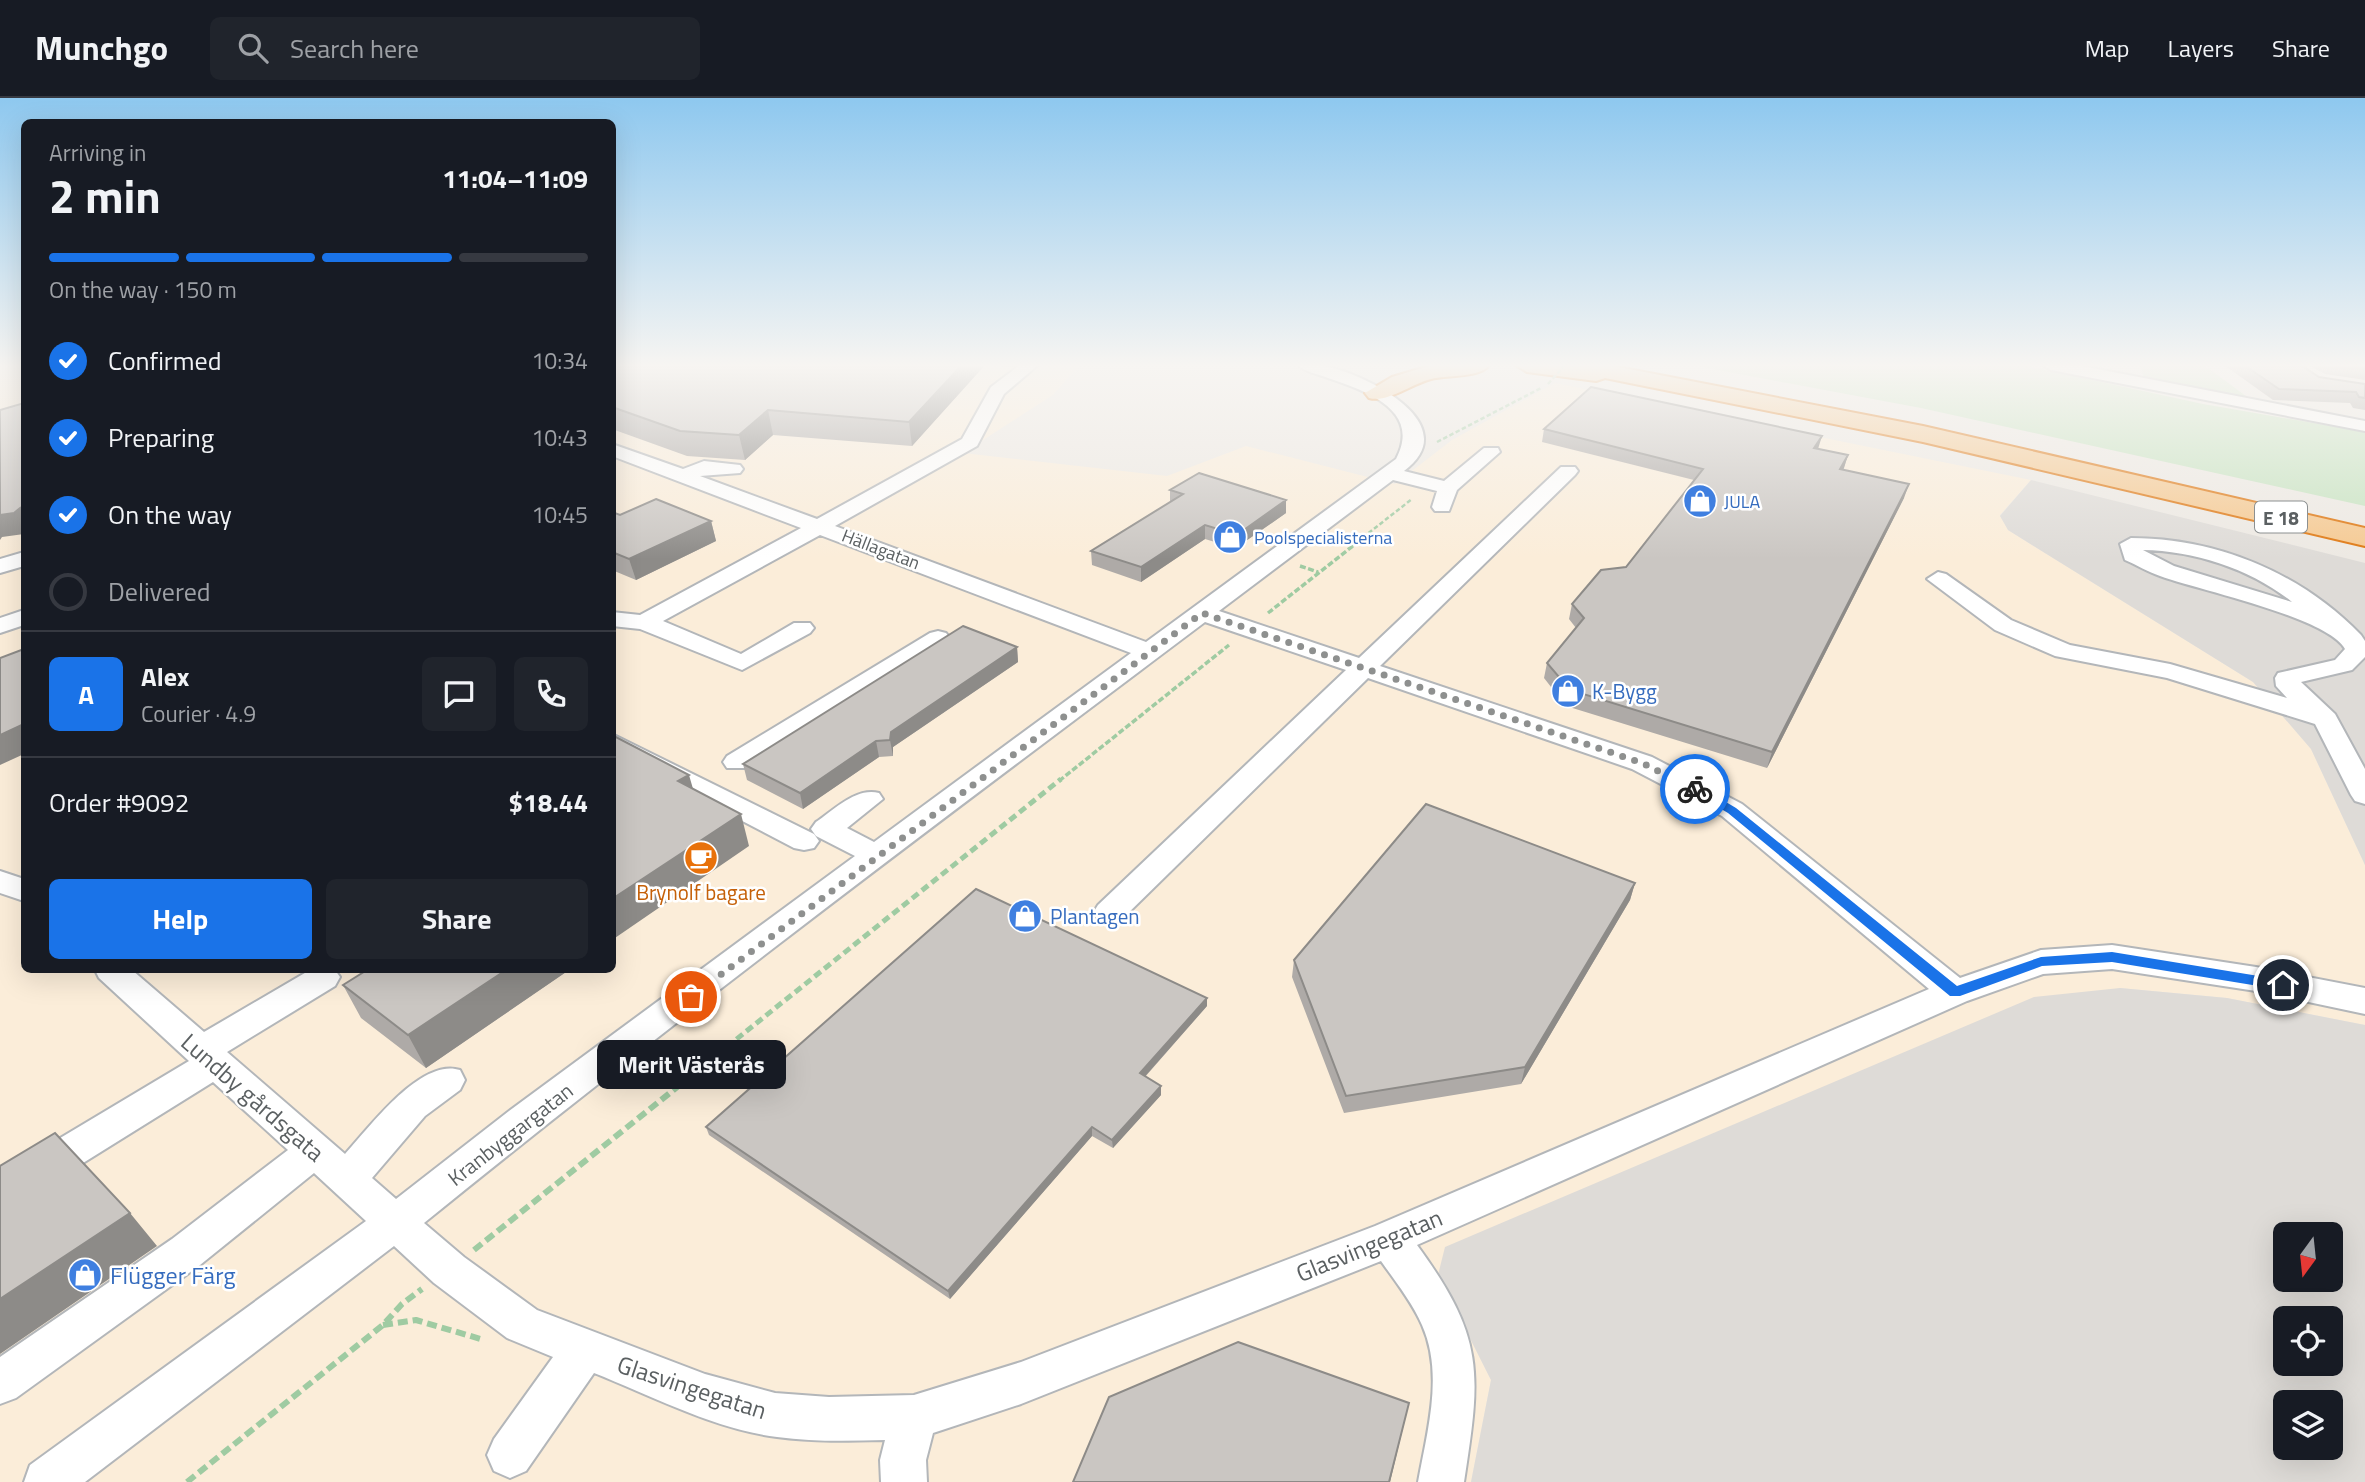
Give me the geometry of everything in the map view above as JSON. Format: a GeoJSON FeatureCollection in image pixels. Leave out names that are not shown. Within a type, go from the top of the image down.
{"type":"FeatureCollection","features":[{"type":"Feature","properties":{"kind":"highway","name":"E 18"},"geometry":{"type":"LineString","coordinates":[[1900,430],[2058,463],[2365,537]]}},
{"type":"Feature","properties":{"kind":"highway","name":"E 18"},"geometry":{"type":"LineString","coordinates":[[1946,430],[2061,453],[2365,525]]}},
{"type":"Feature","properties":{"kind":"street"},"geometry":{"type":"LineString","coordinates":[[644,622],[823,527],[970,442],[977,430]]}},
{"type":"Feature","properties":{"kind":"street","name":"Kranbyggargatan"},"geometry":{"type":"LineString","coordinates":[[47,1482],[396,1222],[522,1122],[876,855],[1047,715],[1149,652],[1368,491],[1412,452],[1416,441],[1415,430]]}},
{"type":"Feature","properties":{"kind":"street","name":"Hällagatan"},"geometry":{"type":"LineString","coordinates":[[616,451],[715,493],[773,504],[995,602],[1149,652]]}},
{"type":"Feature","properties":{"kind":"street"},"geometry":{"type":"LineString","coordinates":[[1390,473],[1421,481],[1445,497],[1490,452]]}},
{"type":"Feature","properties":{"kind":"street"},"geometry":{"type":"LineString","coordinates":[[678,479],[704,467],[733,469]]}},
{"type":"Feature","properties":{"kind":"street"},"geometry":{"type":"LineString","coordinates":[[1109,913],[1568,471]]}},
{"type":"Feature","properties":{"kind":"street"},"geometry":{"type":"LineString","coordinates":[[1343,484],[1368,491]]}},
{"type":"Feature","properties":{"kind":"street"},"geometry":{"type":"LineString","coordinates":[[2340,630],[2279,605],[2166,571],[2133,555],[2131,544],[2153,543],[2234,562],[2278,581],[2340,630],[2355,642],[2358,650],[2343,665],[2287,678],[2289,686],[2326,720],[2365,794]]}},
{"type":"Feature","properties":{"kind":"street"},"geometry":{"type":"LineString","coordinates":[[0,566],[21,560]]}},
{"type":"Feature","properties":{"kind":"street"},"geometry":{"type":"LineString","coordinates":[[1938,579],[2003,625],[2064,651],[2170,671],[2248,693],[2326,720]]}},
{"type":"Feature","properties":{"kind":"street"},"geometry":{"type":"LineString","coordinates":[[1202,613],[1642,763],[1681,780],[1732,810],[1955,992]]}},
{"type":"Feature","properties":{"kind":"street"},"geometry":{"type":"LineString","coordinates":[[0,626],[21,618]]}},
{"type":"Feature","properties":{"kind":"street"},"geometry":{"type":"LineString","coordinates":[[616,619],[644,622],[742,663],[802,628]]}},
{"type":"Feature","properties":{"kind":"street"},"geometry":{"type":"LineString","coordinates":[[737,762],[937,638]]}},
{"type":"Feature","properties":{"kind":"street"},"geometry":{"type":"LineString","coordinates":[[616,744],[804,841],[876,855]]}},
{"type":"Feature","properties":{"kind":"street"},"geometry":{"type":"LineString","coordinates":[[804,841],[869,799]]}},
{"type":"Feature","properties":{"kind":"street"},"geometry":{"type":"LineString","coordinates":[[0,881],[21,890]]}},
{"type":"Feature","properties":{"kind":"street","name":"Glasvingegatan"},"geometry":{"type":"LineString","coordinates":[[396,1222],[449,1270],[522,1324],[705,1396],[775,1415],[828,1419],[914,1417],[1021,1383],[1390,1239],[1955,992],[2041,961],[2112,957],[2256,979],[2365,1001]]}},
{"type":"Feature","properties":{"kind":"street","name":"Lundby gårdsgata"},"geometry":{"type":"LineString","coordinates":[[114,973],[396,1222]]}},
{"type":"Feature","properties":{"kind":"street"},"geometry":{"type":"LineString","coordinates":[[0,1194],[207,1057],[280,1014],[323,977]]}},
{"type":"Feature","properties":{"kind":"street"},"geometry":{"type":"LineString","coordinates":[[347,1179],[401,1102],[447,1080]]}},
{"type":"Feature","properties":{"kind":"street"},"geometry":{"type":"LineString","coordinates":[[0,1383],[186,1252],[276,1178],[315,1152]]}},
{"type":"Feature","properties":{"kind":"street"},"geometry":{"type":"LineString","coordinates":[[1390,1239],[1443,1322],[1452,1357],[1455,1393],[1441,1482]]}},
{"type":"Feature","properties":{"kind":"street"},"geometry":{"type":"LineString","coordinates":[[510,1455],[584,1350]]}},
{"type":"Feature","properties":{"kind":"street"},"geometry":{"type":"LineString","coordinates":[[904,1482],[904,1460],[914,1417]]}},
{"type":"Feature","properties":{"kind":"path"},"geometry":{"type":"LineString","coordinates":[[187,1482],[383,1325],[402,1304],[449,1270],[1410,500],[1421,481],[1433,468],[1425,457],[1436,443],[1461,430]]}},
{"type":"Feature","properties":{"kind":"shaded area"},"geometry":{"type":"Polygon","coordinates":[[[0,430],[21,430],[21,973],[616,973],[616,430],[999,430],[963,453],[1167,476],[1246,446],[1395,484],[1452,440],[1471,430],[1784,430],[2031,480],[2000,515],[2008,530],[2253,682],[2311,749],[2365,865],[2365,1025],[2227,998],[2120,988],[1438,1275],[1491,1380],[1471,1482],[0,1482],[0,430]]]}},
{"type":"Feature","properties":{"kind":"shaded area"},"geometry":{"type":"Polygon","coordinates":[[[2031,480],[2365,563],[2365,865],[2311,749],[2253,682],[2008,530],[2000,516],[2031,480]]]}},
{"type":"Feature","properties":{"kind":"shaded area"},"geometry":{"type":"Polygon","coordinates":[[[2120,988],[2227,998],[2365,1025],[2365,1482],[1471,1482],[1491,1380],[1438,1275],[1445,1247],[2034,997],[2120,988]]]}},
{"type":"Feature","properties":{"kind":"green space"},"geometry":{"type":"Polygon","coordinates":[[[2019,430],[2351,430],[2365,432],[2365,506],[2019,430]]]}},
{"type":"Feature","properties":{"kind":"building"},"geometry":{"type":"Polygon","coordinates":[[[0,430],[21,430],[21,508],[14,513],[0,515],[0,430]]]}},
{"type":"Feature","properties":{"kind":"building"},"geometry":{"type":"Polygon","coordinates":[[[676,430],[745,430],[739,435],[676,430]]]}},
{"type":"Feature","properties":{"kind":"building"},"geometry":{"type":"Polygon","coordinates":[[[1546,430],[1792,430],[1822,436],[1814,448],[1848,455],[1840,469],[1909,484],[1772,752],[1570,690],[1547,663],[1584,618],[1572,604],[1601,570],[1626,567],[1703,469],[1546,430]]]}},
{"type":"Feature","properties":{"kind":"building"},"geometry":{"type":"Polygon","coordinates":[[[1199,473],[1286,500],[1241,532],[1228,532],[1205,525],[1141,567],[1091,551],[1183,494],[1170,490],[1199,473]]]}},
{"type":"Feature","properties":{"kind":"building"},"geometry":{"type":"Polygon","coordinates":[[[656,499],[711,521],[629,559],[616,554],[616,514],[620,515],[656,499]]]}},
{"type":"Feature","properties":{"kind":"building"},"geometry":{"type":"Polygon","coordinates":[[[963,626],[1017,647],[891,732],[890,740],[876,741],[800,793],[743,764],[963,626]]]}},
{"type":"Feature","properties":{"kind":"building"},"geometry":{"type":"Polygon","coordinates":[[[21,650],[21,725],[0,735],[0,658],[21,650]]]}},
{"type":"Feature","properties":{"kind":"building"},"geometry":{"type":"Polygon","coordinates":[[[616,737],[689,775],[678,781],[741,814],[616,896],[616,737]]]}},
{"type":"Feature","properties":{"kind":"building"},"geometry":{"type":"Polygon","coordinates":[[[1426,804],[1635,883],[1525,1067],[1346,1096],[1294,960],[1426,804]]]}},
{"type":"Feature","properties":{"kind":"building"},"geometry":{"type":"Polygon","coordinates":[[[976,889],[1207,998],[1140,1073],[1161,1086],[1112,1140],[1092,1127],[948,1291],[706,1127],[976,889]]]}},
{"type":"Feature","properties":{"kind":"building"},"geometry":{"type":"Polygon","coordinates":[[[362,973],[501,973],[408,1035],[343,985],[362,973]]]}},
{"type":"Feature","properties":{"kind":"building"},"geometry":{"type":"Polygon","coordinates":[[[55,1133],[130,1213],[0,1299],[0,1166],[55,1133]]]}},
{"type":"Feature","properties":{"kind":"building"},"geometry":{"type":"Polygon","coordinates":[[[1238,1342],[1409,1403],[1389,1482],[1073,1482],[1109,1397],[1238,1342]]]}},
{"type":"Feature","properties":{"kind":"way so far"},"geometry":{"type":"LineString","coordinates":[[691,997],[876,855],[1202,613],[1642,763],[1695,789]]}},
{"type":"Feature","properties":{"kind":"place","name":"JULA"},"geometry":{"type":"Point","coordinates":[1700,501]}},
{"type":"Feature","properties":{"kind":"place","name":"Poolspecialisterna"},"geometry":{"type":"Point","coordinates":[1230,537]}},
{"type":"Feature","properties":{"kind":"place","name":"K-Bygg"},"geometry":{"type":"Point","coordinates":[1568,691]}},
{"type":"Feature","properties":{"kind":"place","name":"Brynolf bagare"},"geometry":{"type":"Point","coordinates":[701,858]}},
{"type":"Feature","properties":{"kind":"place","name":"Plantagen"},"geometry":{"type":"Point","coordinates":[1025,916]}},
{"type":"Feature","properties":{"kind":"place","name":"Merit Västerås"},"geometry":{"type":"Point","coordinates":[691,997]}},
{"type":"Feature","properties":{"kind":"place","name":"Flügger Färg"},"geometry":{"type":"Point","coordinates":[85,1275]}},
{"type":"Feature","properties":{"kind":"route"},"geometry":{"type":"LineString","coordinates":[[1695,789],[1732,810],[1955,992],[2041,961],[2112,957],[2283,985]]}}]}
